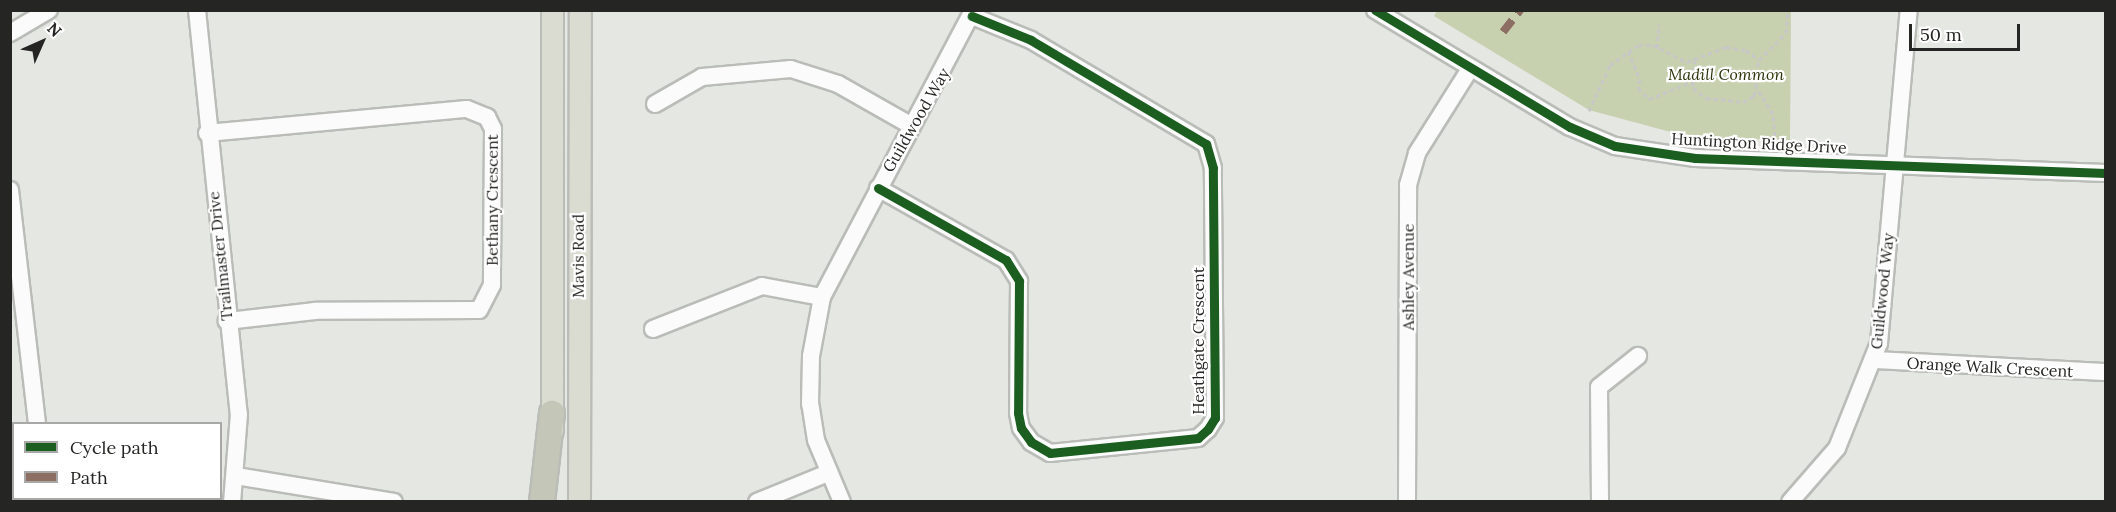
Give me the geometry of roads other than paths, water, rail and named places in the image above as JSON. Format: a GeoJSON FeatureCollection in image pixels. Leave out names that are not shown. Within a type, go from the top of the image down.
{"type":"FeatureCollection","features":[{"type":"Feature","properties":{"kind":"highway"},"geometry":{"type":"LineString","coordinates":[[542,501],[552,413]]}},
{"type":"Feature","properties":{"kind":"main road","name":"Mavis Road"},"geometry":{"type":"LineString","coordinates":[[552,10],[552,501]]}},
{"type":"Feature","properties":{"kind":"main road","name":"Mavis Road"},"geometry":{"type":"LineString","coordinates":[[579,10],[579,501]]}},
{"type":"Feature","properties":{"kind":"street"},"geometry":{"type":"LineString","coordinates":[[10,33],[49,10]]}},
{"type":"Feature","properties":{"kind":"street","name":"Trailmaster Drive"},"geometry":{"type":"LineString","coordinates":[[197,10],[226,321],[239,414],[236,476],[232,501]]}},
{"type":"Feature","properties":{"kind":"street","name":"Huntington Ridge Drive"},"geometry":{"type":"LineString","coordinates":[[1375,10],[1570,128],[1615,146],[1695,158],[1895,163],[2106,173]]}},
{"type":"Feature","properties":{"kind":"street","name":"Guildwood Way"},"geometry":{"type":"LineString","coordinates":[[1790,501],[1837,448],[1874,360],[1909,10]]}},
{"type":"Feature","properties":{"kind":"street","name":"Guildwood Way"},"geometry":{"type":"LineString","coordinates":[[842,501],[828,473],[810,404],[811,356],[822,297],[973,13]]}},
{"type":"Feature","properties":{"kind":"street","name":"Heathgate Crescent"},"geometry":{"type":"LineString","coordinates":[[878,188],[1006,260],[1019,281],[1018,413],[1021,428],[1031,442],[1050,453],[1198,438],[1208,429],[1215,418],[1212,168],[1206,144],[1031,40],[973,13]]}},
{"type":"Feature","properties":{"kind":"street"},"geometry":{"type":"LineString","coordinates":[[655,104],[702,77],[791,69],[838,84],[912,126]]}},
{"type":"Feature","properties":{"kind":"street","name":"Ashley Avenue"},"geometry":{"type":"LineString","coordinates":[[1407,501],[1408,185],[1417,153],[1470,69]]}},
{"type":"Feature","properties":{"kind":"street","name":"Bethany Crescent"},"geometry":{"type":"LineString","coordinates":[[207,133],[467,110],[487,117],[493,129],[492,285],[479,310],[315,311],[226,321]]}},
{"type":"Feature","properties":{"kind":"street"},"geometry":{"type":"LineString","coordinates":[[10,190],[17,300],[37,422]]}},
{"type":"Feature","properties":{"kind":"street"},"geometry":{"type":"LineString","coordinates":[[652,329],[762,286],[822,297]]}},
{"type":"Feature","properties":{"kind":"street"},"geometry":{"type":"LineString","coordinates":[[1600,501],[1599,387],[1638,356]]}},
{"type":"Feature","properties":{"kind":"street","name":"Orange Walk Crescent"},"geometry":{"type":"LineString","coordinates":[[1874,360],[2106,372]]}},
{"type":"Feature","properties":{"kind":"street"},"geometry":{"type":"LineString","coordinates":[[757,501],[828,473]]}},
{"type":"Feature","properties":{"kind":"street"},"geometry":{"type":"LineString","coordinates":[[236,476],[394,501]]}},
{"type":"Feature","properties":{"kind":"park label","name":"Madill Common"},"geometry":{"type":"Point","coordinates":[1726,74]}}]}
